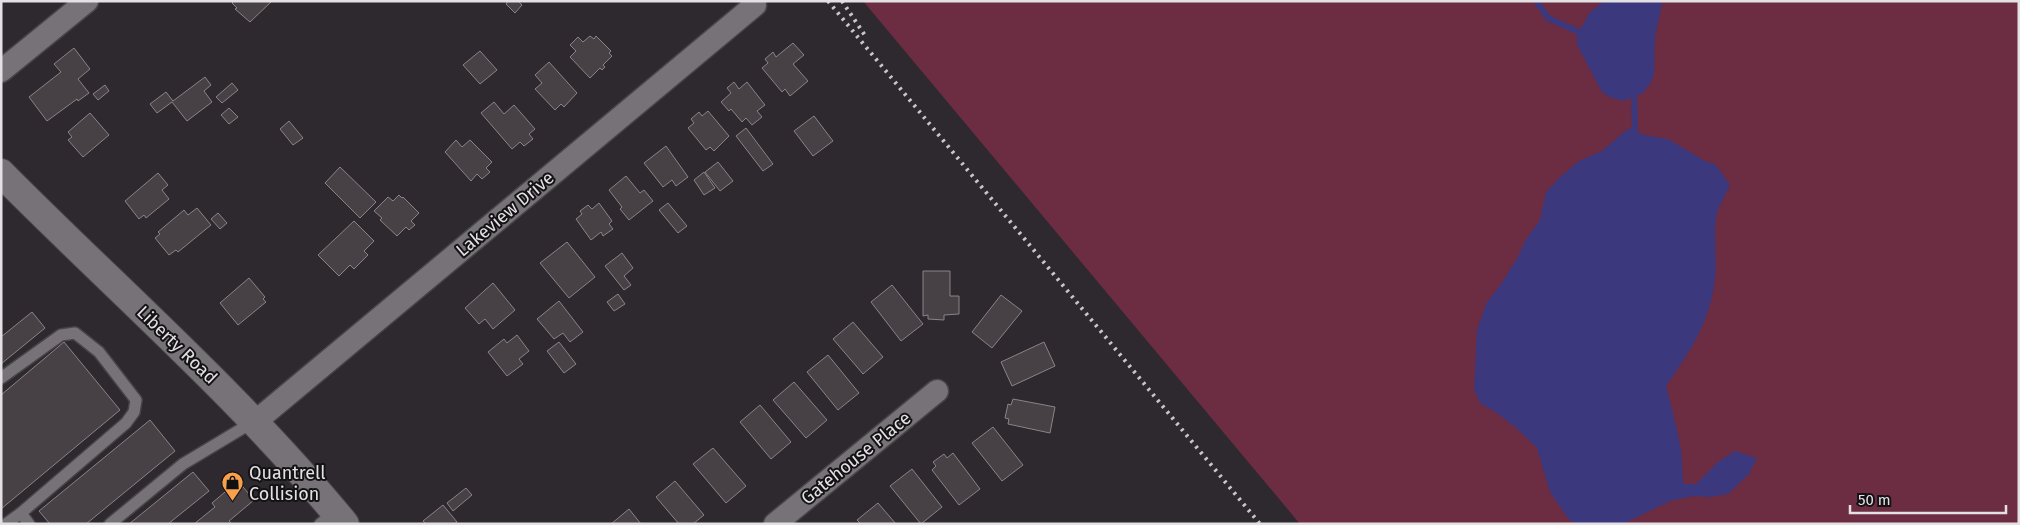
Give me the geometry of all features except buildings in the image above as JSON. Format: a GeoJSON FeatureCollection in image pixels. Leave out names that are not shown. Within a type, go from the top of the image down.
{"type":"FeatureCollection","features":[{"type":"Feature","properties":{"kind":"main road","name":"Liberty Road"},"geometry":{"type":"LineString","coordinates":[[1,173],[255,422],[304,474],[334,520]]}},
{"type":"Feature","properties":{"kind":"street"},"geometry":{"type":"LineString","coordinates":[[1,71],[87,1]]}},
{"type":"Feature","properties":{"kind":"street","name":"Lakeview Drive"},"geometry":{"type":"LineString","coordinates":[[255,422],[755,5]]}},
{"type":"Feature","properties":{"kind":"street","name":"Gatehouse Place"},"geometry":{"type":"LineString","coordinates":[[775,524],[937,392]]}},
{"type":"Feature","properties":{"kind":"lane"},"geometry":{"type":"LineString","coordinates":[[1,378],[61,335],[75,332],[99,352],[136,400],[134,412],[126,423],[6,524]]}},
{"type":"Feature","properties":{"kind":"lane"},"geometry":{"type":"LineString","coordinates":[[110,524],[183,464],[255,422]]}},
{"type":"Feature","properties":{"kind":"lane"},"geometry":{"type":"LineString","coordinates":[[21,512],[29,524]]}},
{"type":"Feature","properties":{"kind":"shaded area"},"geometry":{"type":"Polygon","coordinates":[[[863,1],[2019,1],[2019,524],[1300,524],[863,1]]]}},
{"type":"Feature","properties":{"kind":"shaded area"},"geometry":{"type":"Polygon","coordinates":[[[1604,1],[1660,1],[1662,5],[1655,36],[1654,74],[1650,84],[1643,93],[1623,101],[1609,97],[1602,92],[1577,45],[1577,35],[1590,12],[1604,1]]]}},
{"type":"Feature","properties":{"kind":"shaded area"},"geometry":{"type":"Polygon","coordinates":[[[1629,128],[1644,135],[1668,139],[1703,160],[1716,165],[1730,185],[1717,213],[1715,228],[1715,279],[1709,309],[1698,336],[1666,386],[1681,450],[1684,484],[1696,484],[1718,462],[1735,451],[1757,458],[1749,474],[1728,494],[1710,497],[1693,496],[1670,501],[1623,524],[1578,524],[1569,520],[1550,492],[1537,448],[1515,427],[1481,404],[1474,390],[1477,330],[1486,304],[1503,281],[1518,257],[1525,241],[1540,220],[1546,192],[1579,161],[1602,151],[1629,128]]]}},
{"type":"Feature","properties":{"kind":"waterway"},"geometry":{"type":"LineString","coordinates":[[1536,1],[1548,18],[1579,32]]}},
{"type":"Feature","properties":{"kind":"waterway"},"geometry":{"type":"LineString","coordinates":[[1634,97],[1635,131]]}},
{"type":"Feature","properties":{"kind":"railway"},"geometry":{"type":"LineString","coordinates":[[828,1],[1260,524]]}},
{"type":"Feature","properties":{"kind":"railway"},"geometry":{"type":"LineString","coordinates":[[842,1],[866,37]]}},
{"type":"Feature","properties":{"kind":"place","name":"Quantrell Collision"},"geometry":{"type":"Point","coordinates":[233,502]}}]}
